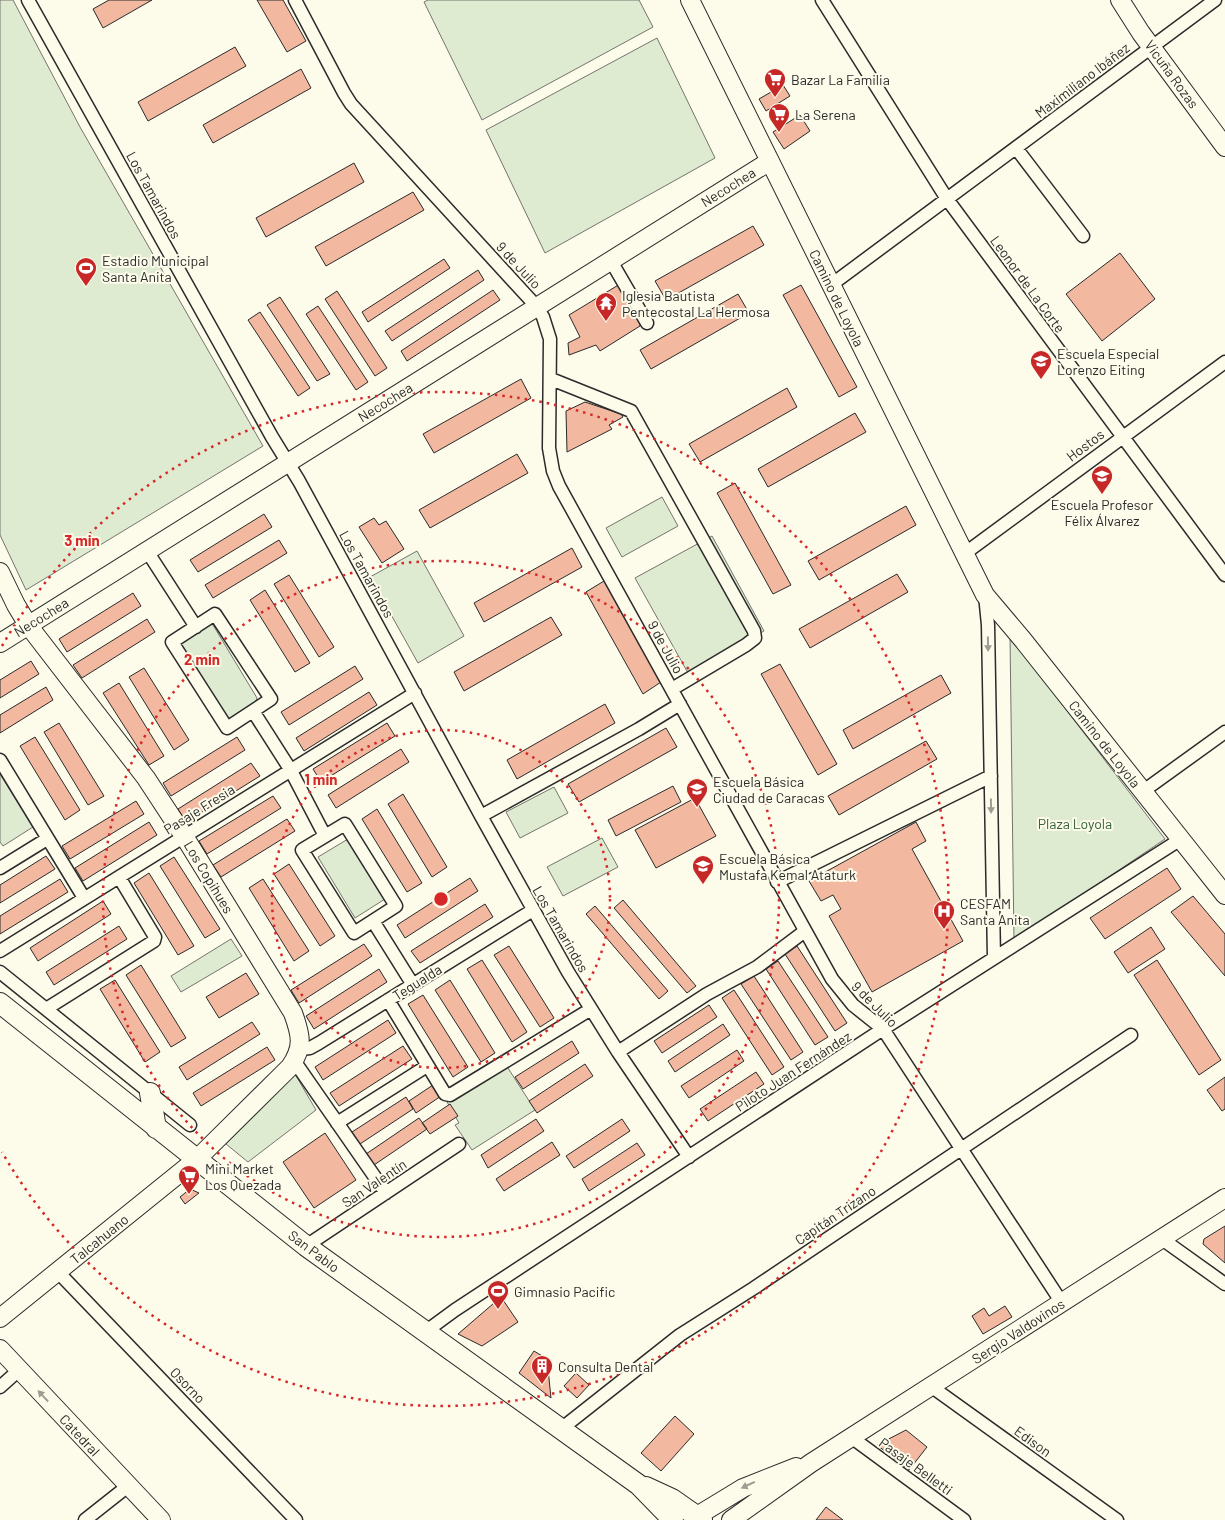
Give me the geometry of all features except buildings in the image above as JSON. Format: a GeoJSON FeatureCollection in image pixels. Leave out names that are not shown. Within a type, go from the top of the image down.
{"type":"FeatureCollection","features":[{"type":"Feature","properties":{"kind":"main road","name":"San Pablo"},"geometry":{"type":"LineString","coordinates":[[0,1003],[306,1246],[639,1485],[673,1520]]}},
{"type":"Feature","properties":{"kind":"main road"},"geometry":{"type":"LineString","coordinates":[[150,1093],[156,1128]]}},
{"type":"Feature","properties":{"kind":"main road","name":"San Pablo"},"geometry":{"type":"LineString","coordinates":[[639,1485],[672,1499],[697,1519]]}},
{"type":"Feature","properties":{"kind":"street","name":"Los Tamarindos"},"geometry":{"type":"LineString","coordinates":[[28,0],[267,429],[299,481],[533,910],[618,1052],[689,1157]]}},
{"type":"Feature","properties":{"kind":"street","name":"9 de Julio"},"geometry":{"type":"LineString","coordinates":[[295,0],[351,104],[537,307],[543,317],[550,340],[549,448],[556,479],[805,931],[840,991],[862,1014],[883,1029],[1062,1303]]}},
{"type":"Feature","properties":{"kind":"street","name":"Camino de Loyola"},"geometry":{"type":"LineString","coordinates":[[690,0],[985,595],[1225,894]]}},
{"type":"Feature","properties":{"kind":"street","name":"Leonor de La Corte"},"geometry":{"type":"LineString","coordinates":[[822,0],[947,199],[1225,575]]}},
{"type":"Feature","properties":{"kind":"street","name":"Vicuña Rozas"},"geometry":{"type":"LineString","coordinates":[[1120,0],[1151,47],[1225,147]]}},
{"type":"Feature","properties":{"kind":"street","name":"Maximiliano Ibáñez"},"geometry":{"type":"LineString","coordinates":[[831,285],[1215,0]]}},
{"type":"Feature","properties":{"kind":"street"},"geometry":{"type":"LineString","coordinates":[[1016,148],[1083,236]]}},
{"type":"Feature","properties":{"kind":"street","name":"Necochea"},"geometry":{"type":"LineString","coordinates":[[0,642],[770,161]]}},
{"type":"Feature","properties":{"kind":"street"},"geometry":{"type":"LineString","coordinates":[[611,261],[647,323]]}},
{"type":"Feature","properties":{"kind":"street","name":"Hostos"},"geometry":{"type":"LineString","coordinates":[[964,554],[1225,362]]}},
{"type":"Feature","properties":{"kind":"street"},"geometry":{"type":"LineString","coordinates":[[551,379],[631,411],[754,631],[755,638],[746,645],[672,689]]}},
{"type":"Feature","properties":{"kind":"street"},"geometry":{"type":"LineString","coordinates":[[147,551],[196,627]]}},
{"type":"Feature","properties":{"kind":"street","name":"Los Copihues"},"geometry":{"type":"LineString","coordinates":[[0,572],[28,625],[146,778],[184,836],[293,1013],[300,1035],[297,1055],[337,1123],[386,1193]]}},
{"type":"Feature","properties":{"kind":"street","name":"Camino de Loyola"},"geometry":{"type":"LineString","coordinates":[[985,595],[988,625],[994,958]]}},
{"type":"Feature","properties":{"kind":"street"},"geometry":{"type":"LineString","coordinates":[[216,614],[271,699],[253,711],[227,728],[172,642],[216,614]]}},
{"type":"Feature","properties":{"kind":"street","name":"Pasaje Fresia"},"geometry":{"type":"LineString","coordinates":[[0,951],[415,693]]}},
{"type":"Feature","properties":{"kind":"street"},"geometry":{"type":"LineString","coordinates":[[481,816],[639,729],[680,704]]}},
{"type":"Feature","properties":{"kind":"street"},"geometry":{"type":"LineString","coordinates":[[253,711],[290,769],[325,836]]}},
{"type":"Feature","properties":{"kind":"street"},"geometry":{"type":"LineString","coordinates":[[1142,792],[1225,732]]}},
{"type":"Feature","properties":{"kind":"street"},"geometry":{"type":"LineString","coordinates":[[0,760],[84,898]]}},
{"type":"Feature","properties":{"kind":"street"},"geometry":{"type":"LineString","coordinates":[[778,882],[991,776]]}},
{"type":"Feature","properties":{"kind":"street"},"geometry":{"type":"LineString","coordinates":[[345,824],[396,906],[354,933],[302,850],[325,836],[345,824]]}},
{"type":"Feature","properties":{"kind":"street"},"geometry":{"type":"LineString","coordinates":[[2,862],[47,838]]}},
{"type":"Feature","properties":{"kind":"street","name":"Piloto Juan Fernández"},"geometry":{"type":"LineString","coordinates":[[425,1332],[455,1310],[883,1029],[1181,839]]}},
{"type":"Feature","properties":{"kind":"street"},"geometry":{"type":"LineString","coordinates":[[46,1009],[154,941],[155,936],[119,877]]}},
{"type":"Feature","properties":{"kind":"street","name":"Tegualda"},"geometry":{"type":"LineString","coordinates":[[197,1159],[290,1068],[297,1055],[320,1043],[533,910]]}},
{"type":"Feature","properties":{"kind":"street"},"geometry":{"type":"LineString","coordinates":[[373,921],[413,985]]}},
{"type":"Feature","properties":{"kind":"street"},"geometry":{"type":"LineString","coordinates":[[618,1052],[707,994],[757,967],[805,931]]}},
{"type":"Feature","properties":{"kind":"street"},"geometry":{"type":"LineString","coordinates":[[0,972],[190,1126]]}},
{"type":"Feature","properties":{"kind":"street"},"geometry":{"type":"LineString","coordinates":[[388,1000],[427,1066],[446,1094],[450,1095],[591,1009]]}},
{"type":"Feature","properties":{"kind":"street","name":"Capitán Trizano"},"geometry":{"type":"LineString","coordinates":[[561,1429],[686,1331],[1131,1035]]}},
{"type":"Feature","properties":{"kind":"street"},"geometry":{"type":"LineString","coordinates":[[337,1123],[427,1066]]}},
{"type":"Feature","properties":{"kind":"street","name":"San Valentín"},"geometry":{"type":"LineString","coordinates":[[306,1246],[459,1144]]}},
{"type":"Feature","properties":{"kind":"street","name":"Talcahuano"},"geometry":{"type":"LineString","coordinates":[[0,1318],[197,1159]]}},
{"type":"Feature","properties":{"kind":"street","name":"Sergio Valdovinos"},"geometry":{"type":"LineString","coordinates":[[731,1520],[811,1463],[1225,1198]]}},
{"type":"Feature","properties":{"kind":"street"},"geometry":{"type":"LineString","coordinates":[[1162,1239],[1225,1284]]}},
{"type":"Feature","properties":{"kind":"street","name":"Osorno"},"geometry":{"type":"LineString","coordinates":[[58,1272],[296,1520]]}},
{"type":"Feature","properties":{"kind":"street","name":"Catedral"},"geometry":{"type":"LineString","coordinates":[[0,1349],[161,1520]]}},
{"type":"Feature","properties":{"kind":"street"},"geometry":{"type":"LineString","coordinates":[[0,1386],[19,1370]]}},
{"type":"Feature","properties":{"kind":"street","name":"Edison"},"geometry":{"type":"LineString","coordinates":[[932,1386],[1117,1520]]}},
{"type":"Feature","properties":{"kind":"street","name":"Pasaje Belletti"},"geometry":{"type":"LineString","coordinates":[[851,1437],[964,1520]]}},
{"type":"Feature","properties":{"kind":"street","name":"Sergio Valdovinos"},"geometry":{"type":"LineString","coordinates":[[697,1519],[743,1488],[776,1473],[811,1463]]}},
{"type":"Feature","properties":{"kind":"street"},"geometry":{"type":"LineString","coordinates":[[85,1520],[128,1486]]}},
{"type":"Feature","properties":{"kind":"green space","name":"Estadio Municipal Santa Anita"},"geometry":{"type":"Polygon","coordinates":[[[0,0],[13,0],[80,127],[263,446],[26,590],[0,535],[0,0]]]}},
{"type":"Feature","properties":{"kind":"green space"},"geometry":{"type":"Polygon","coordinates":[[[428,0],[639,0],[653,27],[482,120],[424,2],[428,0]]]}},
{"type":"Feature","properties":{"kind":"green space"},"geometry":{"type":"Polygon","coordinates":[[[657,38],[715,158],[545,253],[486,130],[657,38]]]}},
{"type":"Feature","properties":{"kind":"green space"},"geometry":{"type":"Polygon","coordinates":[[[662,497],[678,526],[622,557],[606,528],[662,497]]]}},
{"type":"Feature","properties":{"kind":"green space"},"geometry":{"type":"Polygon","coordinates":[[[712,536],[764,631],[688,673],[635,578],[712,536]]]}},
{"type":"Feature","properties":{"kind":"green space"},"geometry":{"type":"Polygon","coordinates":[[[417,551],[464,636],[418,663],[370,577],[417,551]]]}},
{"type":"Feature","properties":{"kind":"green space"},"geometry":{"type":"Polygon","coordinates":[[[207,622],[213,625],[257,698],[255,703],[225,722],[175,642],[207,622]]]}},
{"type":"Feature","properties":{"kind":"green space","name":"Plaza Loyola"},"geometry":{"type":"Polygon","coordinates":[[[1010,636],[1165,839],[1014,941],[1010,636]]]}},
{"type":"Feature","properties":{"kind":"green space"},"geometry":{"type":"Polygon","coordinates":[[[0,774],[33,827],[3,846],[0,842],[0,774]]]}},
{"type":"Feature","properties":{"kind":"green space"},"geometry":{"type":"Polygon","coordinates":[[[554,787],[568,813],[520,838],[506,812],[554,787]]]}},
{"type":"Feature","properties":{"kind":"green space"},"geometry":{"type":"Polygon","coordinates":[[[602,838],[618,867],[563,896],[547,867],[602,838]]]}},
{"type":"Feature","properties":{"kind":"green space"},"geometry":{"type":"Polygon","coordinates":[[[348,839],[385,899],[355,918],[318,857],[348,839]]]}},
{"type":"Feature","properties":{"kind":"green space"},"geometry":{"type":"Polygon","coordinates":[[[231,939],[242,956],[181,992],[171,976],[231,939]]]}},
{"type":"Feature","properties":{"kind":"green space"},"geometry":{"type":"Polygon","coordinates":[[[506,1065],[535,1110],[472,1150],[455,1125],[459,1123],[447,1102],[506,1065]]]}},
{"type":"Feature","properties":{"kind":"green space"},"geometry":{"type":"Polygon","coordinates":[[[295,1074],[316,1110],[248,1162],[226,1144],[295,1074]]]}},
{"type":"Feature","properties":{"kind":"place","name":"Bazar La Familia"},"geometry":{"type":"Point","coordinates":[775,98]}},
{"type":"Feature","properties":{"kind":"place","name":"La Serena"},"geometry":{"type":"Point","coordinates":[779,133]}},
{"type":"Feature","properties":{"kind":"place","name":"Estadio Municipal Santa Anita"},"geometry":{"type":"Point","coordinates":[86,287]}},
{"type":"Feature","properties":{"kind":"place","name":"Iglesia Bautista Pentecostal La Hermosa"},"geometry":{"type":"Point","coordinates":[606,322]}},
{"type":"Feature","properties":{"kind":"place","name":"Escuela Especial Lorenzo Eiting"},"geometry":{"type":"Point","coordinates":[1041,380]}},
{"type":"Feature","properties":{"kind":"place","name":"Escuela Profesor Félix Álvarez"},"geometry":{"type":"Point","coordinates":[1102,495]}},
{"type":"Feature","properties":{"kind":"place","name":"Escuela Básica Ciudad de Caracas"},"geometry":{"type":"Point","coordinates":[697,808]}},
{"type":"Feature","properties":{"kind":"place","name":"Escuela Básica Mustafa Kemal Ataturk"},"geometry":{"type":"Point","coordinates":[703,885]}},
{"type":"Feature","properties":{"kind":"place","name":"CESFAM Santa Anita"},"geometry":{"type":"Point","coordinates":[944,930]}},
{"type":"Feature","properties":{"kind":"place","name":"Mini Market Los Quezada"},"geometry":{"type":"Point","coordinates":[189,1195]}},
{"type":"Feature","properties":{"kind":"place","name":"Gimnasio Pacific"},"geometry":{"type":"Point","coordinates":[498,1310]}},
{"type":"Feature","properties":{"kind":"place","name":"Consulta Dental"},"geometry":{"type":"Point","coordinates":[542,1385]}}]}
